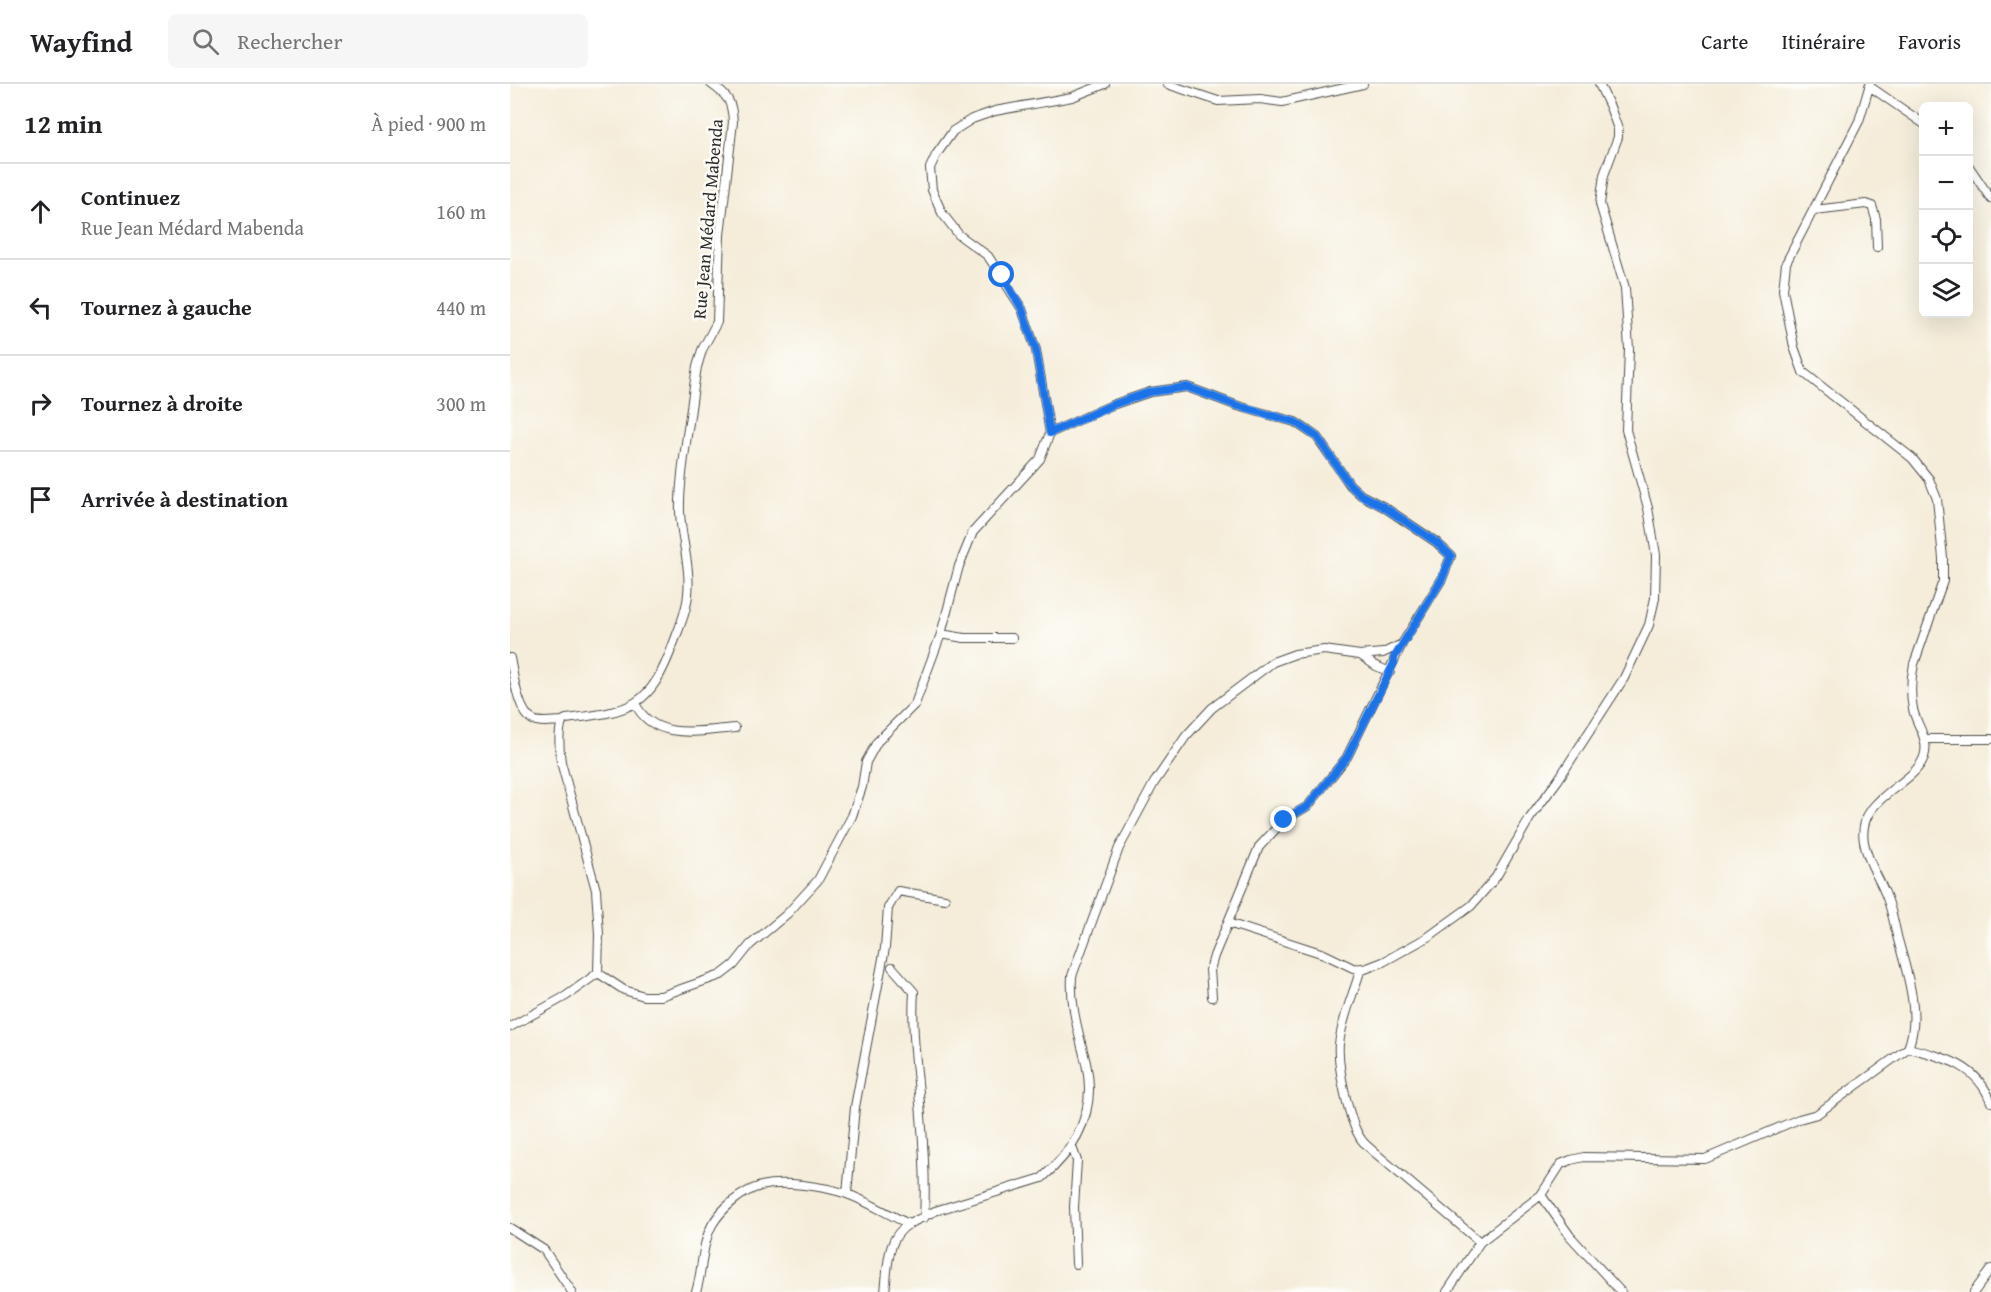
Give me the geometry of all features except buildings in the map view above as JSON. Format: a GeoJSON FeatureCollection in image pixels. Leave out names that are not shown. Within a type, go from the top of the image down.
{"type":"FeatureCollection","features":[{"type":"Feature","properties":{"kind":"street","name":"Rue Jean Médard Mabenda"},"geometry":{"type":"LineString","coordinates":[[510,658],[519,699],[528,716],[540,722],[562,721],[609,713],[635,704],[651,690],[662,674],[686,607],[688,576],[680,512],[681,484],[697,367],[706,342],[717,322],[720,235],[733,122],[732,108],[727,96],[711,84]]}},
{"type":"Feature","properties":{"kind":"street"},"geometry":{"type":"LineString","coordinates":[[598,973],[624,990],[644,996],[661,996],[721,975],[735,965],[750,945],[787,914],[818,880],[852,816],[862,787],[866,762],[877,742],[915,704],[940,634],[959,566],[973,531],[1040,459],[1050,433],[1036,350],[1022,309],[988,256],[958,235],[942,213],[932,190],[930,168],[953,132],[972,119],[995,111],[1072,97],[1105,84]]}},
{"type":"Feature","properties":{"kind":"street"},"geometry":{"type":"LineString","coordinates":[[1167,84],[1218,101],[1260,99],[1282,102],[1363,84]]}},
{"type":"Feature","properties":{"kind":"street"},"geometry":{"type":"LineString","coordinates":[[1228,923],[1336,958],[1353,968],[1361,969],[1394,957],[1428,937],[1471,906],[1496,877],[1530,818],[1558,780],[1624,678],[1649,625],[1655,598],[1656,555],[1648,508],[1626,430],[1629,349],[1624,288],[1600,204],[1604,175],[1618,137],[1618,129],[1599,84]]}},
{"type":"Feature","properties":{"kind":"street"},"geometry":{"type":"LineString","coordinates":[[1447,1292],[1480,1242],[1541,1195],[1561,1164],[1584,1157],[1706,1159],[1799,1119],[1817,1114],[1908,1048],[1911,1041],[1913,1018],[1907,975],[1889,906],[1867,855],[1863,834],[1869,815],[1878,800],[1920,764],[1924,756],[1924,739],[1913,710],[1911,678],[1942,581],[1943,558],[1937,499],[1929,479],[1912,458],[1868,421],[1808,376],[1800,366],[1783,290],[1784,272],[1859,121],[1870,85],[1919,121]]}},
{"type":"Feature","properties":{"kind":"street"},"geometry":{"type":"LineString","coordinates":[[1973,172],[1991,199]]}},
{"type":"Feature","properties":{"kind":"street"},"geometry":{"type":"LineString","coordinates":[[1814,210],[1866,204],[1872,206],[1876,219],[1877,247]]}},
{"type":"Feature","properties":{"kind":"street"},"geometry":{"type":"LineString","coordinates":[[1050,433],[1112,405],[1150,392],[1187,387],[1238,406],[1295,422],[1317,437],[1350,485],[1361,495],[1384,507],[1436,542],[1451,556],[1442,579],[1394,658],[1390,672],[1347,757],[1308,806],[1284,820],[1259,847],[1210,970],[1212,997]]}},
{"type":"Feature","properties":{"kind":"street"},"geometry":{"type":"LineString","coordinates":[[940,634],[964,638],[1012,638]]}},
{"type":"Feature","properties":{"kind":"street"},"geometry":{"type":"LineString","coordinates":[[885,1292],[893,1241],[901,1229],[935,1210],[1042,1178],[1063,1159],[1072,1147],[1081,1130],[1089,1103],[1086,1065],[1071,997],[1072,976],[1119,848],[1154,783],[1186,736],[1212,708],[1273,662],[1294,654],[1324,650],[1360,655],[1381,653],[1402,644]]}},
{"type":"Feature","properties":{"kind":"street"},"geometry":{"type":"LineString","coordinates":[[1381,653],[1394,663]]}},
{"type":"Feature","properties":{"kind":"street"},"geometry":{"type":"LineString","coordinates":[[1360,655],[1390,672]]}},
{"type":"Feature","properties":{"kind":"street"},"geometry":{"type":"LineString","coordinates":[[635,704],[639,712],[656,727],[696,732],[735,728]]}},
{"type":"Feature","properties":{"kind":"street"},"geometry":{"type":"LineString","coordinates":[[562,721],[559,742],[561,762],[596,890],[599,934],[598,973]]}},
{"type":"Feature","properties":{"kind":"street"},"geometry":{"type":"LineString","coordinates":[[1924,739],[1991,739]]}},
{"type":"Feature","properties":{"kind":"street"},"geometry":{"type":"LineString","coordinates":[[847,1194],[855,1107],[885,948],[888,908],[898,891],[945,899]]}},
{"type":"Feature","properties":{"kind":"street"},"geometry":{"type":"LineString","coordinates":[[892,968],[914,992],[912,1022],[926,1183],[924,1218]]}},
{"type":"Feature","properties":{"kind":"street"},"geometry":{"type":"LineString","coordinates":[[1361,969],[1344,1018],[1339,1045],[1340,1070],[1353,1123],[1361,1139],[1374,1152],[1480,1242]]}},
{"type":"Feature","properties":{"kind":"street"},"geometry":{"type":"LineString","coordinates":[[510,1027],[566,996],[598,973]]}},
{"type":"Feature","properties":{"kind":"street"},"geometry":{"type":"LineString","coordinates":[[1908,1048],[1938,1056],[1966,1069],[1979,1079],[1991,1102]]}},
{"type":"Feature","properties":{"kind":"street"},"geometry":{"type":"LineString","coordinates":[[1072,1147],[1077,1161],[1074,1207],[1076,1264]]}},
{"type":"Feature","properties":{"kind":"street"},"geometry":{"type":"LineString","coordinates":[[696,1292],[705,1245],[712,1225],[726,1208],[743,1194],[761,1186],[779,1184],[807,1186],[847,1194],[909,1224]]}},
{"type":"Feature","properties":{"kind":"street"},"geometry":{"type":"LineString","coordinates":[[1541,1195],[1570,1236],[1621,1292]]}},
{"type":"Feature","properties":{"kind":"street"},"geometry":{"type":"LineString","coordinates":[[510,1228],[544,1250],[572,1292]]}},
{"type":"Feature","properties":{"kind":"street"},"geometry":{"type":"LineString","coordinates":[[1974,1292],[1991,1269]]}},
{"type":"Feature","properties":{"kind":"route"},"geometry":{"type":"LineString","coordinates":[[1002,275],[1022,309],[1036,350],[1050,433],[1112,405],[1150,392],[1187,387],[1205,396],[1295,422],[1317,437],[1335,466],[1361,495],[1384,507],[1436,542],[1451,556],[1442,579],[1394,658],[1394,663],[1347,757],[1308,806],[1284,820]]}}]}
